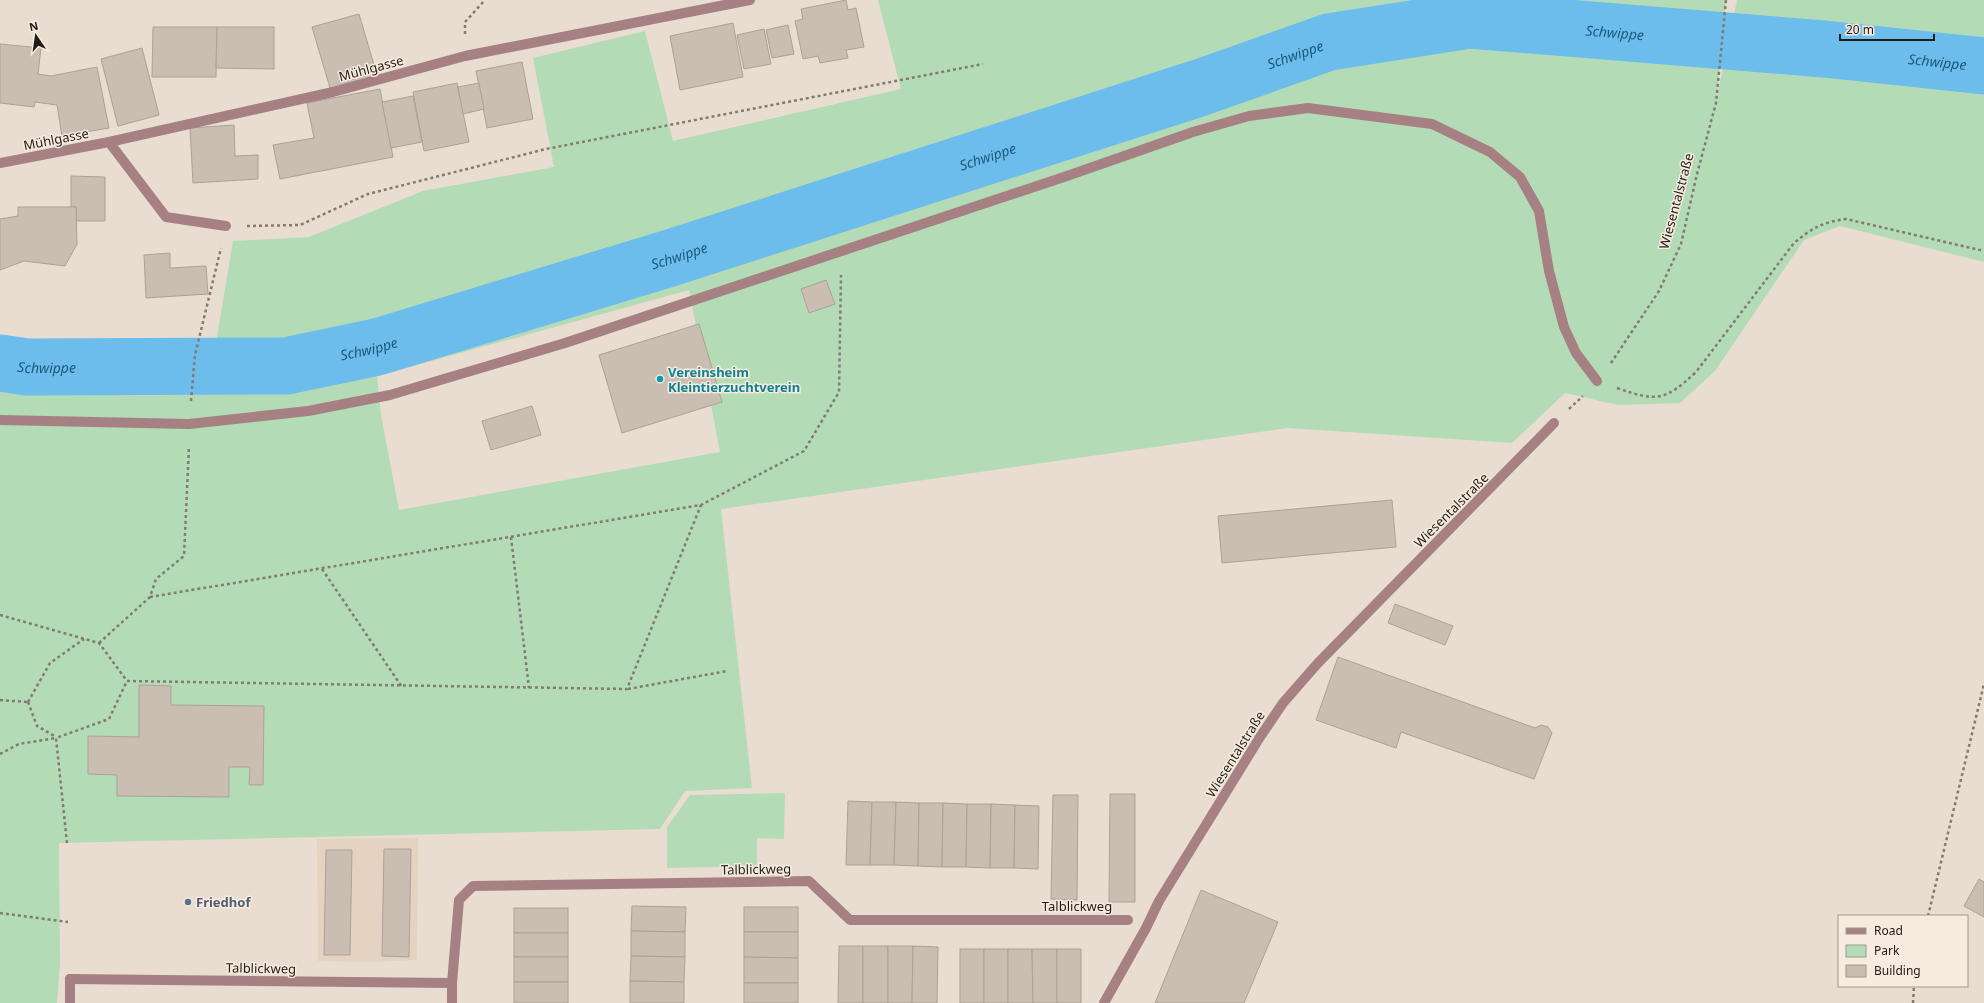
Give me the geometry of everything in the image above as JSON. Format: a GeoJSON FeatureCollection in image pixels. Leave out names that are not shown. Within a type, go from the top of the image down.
{"type":"FeatureCollection","features":[{"type":"Feature","properties":{"kind":"street","name":"Mühlgasse"},"geometry":{"type":"LineString","coordinates":[[0,163],[109,142],[333,92],[464,56],[750,0]]}},
{"type":"Feature","properties":{"kind":"street"},"geometry":{"type":"LineString","coordinates":[[0,420],[190,424],[308,411],[390,395],[565,343],[840,252],[1193,132],[1249,116],[1308,108],[1432,124],[1490,152],[1520,177],[1539,211],[1550,271],[1564,327],[1576,353],[1597,381]]}},
{"type":"Feature","properties":{"kind":"street"},"geometry":{"type":"LineString","coordinates":[[109,142],[166,217],[226,226]]}},
{"type":"Feature","properties":{"kind":"street","name":"Wiesentalstraße"},"geometry":{"type":"LineString","coordinates":[[1104,1003],[1146,928],[1159,901],[1260,737],[1283,703],[1318,663],[1554,423]]}},
{"type":"Feature","properties":{"kind":"street","name":"Talblickweg"},"geometry":{"type":"LineString","coordinates":[[452,1003],[452,983],[459,900],[473,886],[809,881],[850,920],[1089,918],[1128,920]]}},
{"type":"Feature","properties":{"kind":"street","name":"Talblickweg"},"geometry":{"type":"LineString","coordinates":[[70,1003],[70,979],[452,983]]}},
{"type":"Feature","properties":{"kind":"path"},"geometry":{"type":"LineString","coordinates":[[464,56],[465,22],[484,0]]}},
{"type":"Feature","properties":{"kind":"path","name":"Wiesentalstraße"},"geometry":{"type":"LineString","coordinates":[[1554,423],[1597,381],[1629,338],[1659,291],[1681,244],[1697,174],[1716,102],[1726,0]]}},
{"type":"Feature","properties":{"kind":"path"},"geometry":{"type":"LineString","coordinates":[[191,395],[195,355],[226,226],[300,225],[368,194],[546,149],[983,64]]}},
{"type":"Feature","properties":{"kind":"path"},"geometry":{"type":"LineString","coordinates":[[1597,381],[1640,396],[1660,396],[1677,390],[1696,372],[1794,243],[1811,229],[1830,221],[1846,219],[1984,251]]}},
{"type":"Feature","properties":{"kind":"path"},"geometry":{"type":"LineString","coordinates":[[150,597],[701,505],[804,451],[839,392],[841,326],[840,252]]}},
{"type":"Feature","properties":{"kind":"path"},"geometry":{"type":"LineString","coordinates":[[99,643],[150,597],[156,579],[184,556],[190,424]]}},
{"type":"Feature","properties":{"kind":"path"},"geometry":{"type":"LineString","coordinates":[[627,689],[701,505]]}},
{"type":"Feature","properties":{"kind":"path"},"geometry":{"type":"LineString","coordinates":[[511,537],[529,688]]}},
{"type":"Feature","properties":{"kind":"path"},"geometry":{"type":"LineString","coordinates":[[322,569],[402,687]]}},
{"type":"Feature","properties":{"kind":"path"},"geometry":{"type":"LineString","coordinates":[[0,615],[99,643],[127,681]]}},
{"type":"Feature","properties":{"kind":"path"},"geometry":{"type":"LineString","coordinates":[[56,738],[37,726],[28,702],[50,663],[84,639]]}},
{"type":"Feature","properties":{"kind":"path"},"geometry":{"type":"LineString","coordinates":[[127,681],[402,687],[627,689],[727,671]]}},
{"type":"Feature","properties":{"kind":"path"},"geometry":{"type":"LineString","coordinates":[[0,754],[19,744],[56,738],[109,719],[127,681]]}},
{"type":"Feature","properties":{"kind":"path"},"geometry":{"type":"LineString","coordinates":[[1928,915],[1984,684]]}},
{"type":"Feature","properties":{"kind":"path"},"geometry":{"type":"LineString","coordinates":[[0,700],[28,702]]}},
{"type":"Feature","properties":{"kind":"path"},"geometry":{"type":"LineString","coordinates":[[56,738],[66,843]]}},
{"type":"Feature","properties":{"kind":"path"},"geometry":{"type":"LineString","coordinates":[[0,913],[68,922]]}},
{"type":"Feature","properties":{"kind":"path"},"geometry":{"type":"LineString","coordinates":[[1913,1003],[1914,987]]}},
{"type":"Feature","properties":{"kind":"shaded area"},"geometry":{"type":"Polygon","coordinates":[[[418,838],[417,960],[372,962],[318,961],[317,839],[418,838]]]}},
{"type":"Feature","properties":{"kind":"green space"},"geometry":{"type":"Polygon","coordinates":[[[878,0],[1726,0],[1717,97],[1737,0],[1984,0],[1984,262],[1840,226],[1804,240],[1715,371],[1680,403],[1618,405],[1565,393],[1512,443],[1288,428],[721,509],[752,788],[685,791],[660,829],[59,843],[60,964],[57,1003],[0,1003],[0,353],[215,349],[233,241],[309,237],[423,191],[554,167],[533,58],[645,31],[673,141],[901,89],[878,0]],[[689,290],[377,376],[381,415],[399,510],[720,452],[689,290]]]}},
{"type":"Feature","properties":{"kind":"green space"},"geometry":{"type":"Polygon","coordinates":[[[785,793],[784,839],[757,838],[757,866],[667,868],[667,827],[690,795],[785,793]]]}},
{"type":"Feature","properties":{"kind":"building"},"geometry":{"type":"Polygon","coordinates":[[[846,0],[848,10],[856,8],[864,47],[846,50],[848,58],[820,63],[818,56],[803,59],[795,21],[803,19],[801,9],[846,0]]]}},
{"type":"Feature","properties":{"kind":"building"},"geometry":{"type":"Polygon","coordinates":[[[359,14],[377,75],[330,88],[312,27],[359,14]]]}},
{"type":"Feature","properties":{"kind":"building"},"geometry":{"type":"Polygon","coordinates":[[[733,23],[743,77],[680,90],[670,36],[733,23]]]}},
{"type":"Feature","properties":{"kind":"building"},"geometry":{"type":"Polygon","coordinates":[[[788,25],[794,54],[772,58],[766,30],[788,25]]]}},
{"type":"Feature","properties":{"kind":"building"},"geometry":{"type":"Polygon","coordinates":[[[153,27],[217,27],[216,77],[152,77],[153,27]]]}},
{"type":"Feature","properties":{"kind":"building"},"geometry":{"type":"Polygon","coordinates":[[[217,27],[274,27],[274,69],[216,68],[217,27]]]}},
{"type":"Feature","properties":{"kind":"building"},"geometry":{"type":"Polygon","coordinates":[[[764,29],[771,64],[744,69],[737,35],[764,29]]]}},
{"type":"Feature","properties":{"kind":"building"},"geometry":{"type":"Polygon","coordinates":[[[0,44],[41,48],[38,74],[51,76],[97,67],[109,128],[62,136],[57,105],[35,102],[34,107],[0,103],[0,44]]]}},
{"type":"Feature","properties":{"kind":"building"},"geometry":{"type":"Polygon","coordinates":[[[142,48],[159,115],[118,126],[101,59],[142,48]]]}},
{"type":"Feature","properties":{"kind":"building"},"geometry":{"type":"Polygon","coordinates":[[[522,62],[533,119],[487,128],[476,71],[522,62]]]}},
{"type":"Feature","properties":{"kind":"building"},"geometry":{"type":"Polygon","coordinates":[[[457,83],[469,142],[424,151],[413,92],[457,83]]]}},
{"type":"Feature","properties":{"kind":"building"},"geometry":{"type":"Polygon","coordinates":[[[479,83],[484,109],[463,114],[458,87],[479,83]]]}},
{"type":"Feature","properties":{"kind":"building"},"geometry":{"type":"Polygon","coordinates":[[[380,89],[393,157],[280,179],[273,145],[314,138],[307,103],[380,89]]]}},
{"type":"Feature","properties":{"kind":"building"},"geometry":{"type":"Polygon","coordinates":[[[413,96],[422,142],[391,148],[382,102],[413,96]]]}},
{"type":"Feature","properties":{"kind":"building"},"geometry":{"type":"Polygon","coordinates":[[[234,125],[235,156],[258,155],[258,179],[193,183],[190,128],[234,125]]]}},
{"type":"Feature","properties":{"kind":"building"},"geometry":{"type":"Polygon","coordinates":[[[71,176],[105,177],[105,221],[76,221],[76,207],[71,207],[71,176]]]}},
{"type":"Feature","properties":{"kind":"building"},"geometry":{"type":"Polygon","coordinates":[[[18,207],[76,207],[77,244],[65,266],[24,261],[0,270],[0,219],[18,216],[18,207]]]}},
{"type":"Feature","properties":{"kind":"building"},"geometry":{"type":"Polygon","coordinates":[[[170,253],[170,268],[206,266],[208,294],[146,298],[144,255],[170,253]]]}},
{"type":"Feature","properties":{"kind":"building"},"geometry":{"type":"Polygon","coordinates":[[[826,280],[835,304],[809,313],[801,289],[826,280]]]}},
{"type":"Feature","properties":{"kind":"building","name":"Vereinsheim Kleintierzuchtverein"},"geometry":{"type":"Polygon","coordinates":[[[699,324],[722,402],[622,433],[599,355],[699,324]]]}},
{"type":"Feature","properties":{"kind":"building"},"geometry":{"type":"Polygon","coordinates":[[[532,406],[541,435],[491,450],[482,421],[532,406]]]}},
{"type":"Feature","properties":{"kind":"building"},"geometry":{"type":"Polygon","coordinates":[[[1392,500],[1396,547],[1222,563],[1218,516],[1392,500]]]}},
{"type":"Feature","properties":{"kind":"building"},"geometry":{"type":"Polygon","coordinates":[[[1395,604],[1453,626],[1445,645],[1388,623],[1395,604]]]}},
{"type":"Feature","properties":{"kind":"building"},"geometry":{"type":"Polygon","coordinates":[[[1338,657],[1535,728],[1541,725],[1548,727],[1552,733],[1534,779],[1401,732],[1396,748],[1316,720],[1338,657]]]}},
{"type":"Feature","properties":{"kind":"building"},"geometry":{"type":"Polygon","coordinates":[[[139,685],[171,686],[171,705],[264,706],[263,785],[249,785],[250,767],[229,767],[229,797],[117,796],[117,775],[88,774],[88,736],[139,737],[139,685]]]}},
{"type":"Feature","properties":{"kind":"building"},"geometry":{"type":"Polygon","coordinates":[[[1110,794],[1135,794],[1135,902],[1109,902],[1110,794]]]}},
{"type":"Feature","properties":{"kind":"building"},"geometry":{"type":"Polygon","coordinates":[[[1053,795],[1078,795],[1077,900],[1051,899],[1053,795]]]}},
{"type":"Feature","properties":{"kind":"building"},"geometry":{"type":"Polygon","coordinates":[[[848,801],[872,802],[870,865],[846,865],[848,801]]]}},
{"type":"Feature","properties":{"kind":"building"},"geometry":{"type":"Polygon","coordinates":[[[872,802],[896,802],[894,865],[870,865],[872,802]]]}},
{"type":"Feature","properties":{"kind":"building"},"geometry":{"type":"Polygon","coordinates":[[[896,802],[919,803],[918,866],[894,865],[896,802]]]}},
{"type":"Feature","properties":{"kind":"building"},"geometry":{"type":"Polygon","coordinates":[[[919,803],[943,803],[942,867],[918,866],[919,803]]]}},
{"type":"Feature","properties":{"kind":"building"},"geometry":{"type":"Polygon","coordinates":[[[943,803],[967,804],[966,867],[942,867],[943,803]]]}},
{"type":"Feature","properties":{"kind":"building"},"geometry":{"type":"Polygon","coordinates":[[[967,804],[991,804],[990,868],[966,867],[967,804]]]}},
{"type":"Feature","properties":{"kind":"building"},"geometry":{"type":"Polygon","coordinates":[[[991,804],[1015,805],[1014,868],[990,868],[991,804]]]}},
{"type":"Feature","properties":{"kind":"building"},"geometry":{"type":"Polygon","coordinates":[[[1015,805],[1039,806],[1038,869],[1014,868],[1015,805]]]}},
{"type":"Feature","properties":{"kind":"building"},"geometry":{"type":"Polygon","coordinates":[[[384,849],[411,849],[409,957],[382,956],[384,849]]]}},
{"type":"Feature","properties":{"kind":"building"},"geometry":{"type":"Polygon","coordinates":[[[326,850],[352,850],[350,955],[324,955],[326,850]]]}},
{"type":"Feature","properties":{"kind":"building"},"geometry":{"type":"Polygon","coordinates":[[[1979,879],[1984,882],[1984,917],[1964,906],[1979,879]]]}},
{"type":"Feature","properties":{"kind":"building"},"geometry":{"type":"Polygon","coordinates":[[[1201,890],[1278,922],[1244,1003],[1155,1003],[1201,890]]]}},
{"type":"Feature","properties":{"kind":"building"},"geometry":{"type":"Polygon","coordinates":[[[632,906],[686,907],[685,932],[631,931],[632,906]]]}},
{"type":"Feature","properties":{"kind":"building"},"geometry":{"type":"Polygon","coordinates":[[[744,907],[798,907],[798,932],[744,932],[744,907]]]}},
{"type":"Feature","properties":{"kind":"building"},"geometry":{"type":"Polygon","coordinates":[[[514,908],[568,908],[568,933],[514,933],[514,908]]]}},
{"type":"Feature","properties":{"kind":"building"},"geometry":{"type":"Polygon","coordinates":[[[631,931],[685,932],[685,957],[631,956],[631,931]]]}},
{"type":"Feature","properties":{"kind":"building"},"geometry":{"type":"Polygon","coordinates":[[[744,932],[798,932],[798,958],[744,957],[744,932]]]}},
{"type":"Feature","properties":{"kind":"building"},"geometry":{"type":"Polygon","coordinates":[[[514,933],[568,933],[568,957],[514,957],[514,933]]]}},
{"type":"Feature","properties":{"kind":"building"},"geometry":{"type":"Polygon","coordinates":[[[839,946],[863,946],[863,1003],[838,1003],[839,946]]]}},
{"type":"Feature","properties":{"kind":"building"},"geometry":{"type":"Polygon","coordinates":[[[863,946],[888,946],[888,1003],[863,1003],[863,946]]]}},
{"type":"Feature","properties":{"kind":"building"},"geometry":{"type":"Polygon","coordinates":[[[888,946],[913,946],[912,1003],[888,1003],[888,946]]]}},
{"type":"Feature","properties":{"kind":"building"},"geometry":{"type":"Polygon","coordinates":[[[913,946],[938,947],[937,1003],[912,1003],[913,946]]]}},
{"type":"Feature","properties":{"kind":"building"},"geometry":{"type":"Polygon","coordinates":[[[960,949],[984,949],[984,1003],[960,1003],[960,949]]]}},
{"type":"Feature","properties":{"kind":"building"},"geometry":{"type":"Polygon","coordinates":[[[984,949],[1008,949],[1008,1003],[984,1003],[984,949]]]}},
{"type":"Feature","properties":{"kind":"building"},"geometry":{"type":"Polygon","coordinates":[[[1008,949],[1032,949],[1033,1003],[1008,1003],[1008,949]]]}},
{"type":"Feature","properties":{"kind":"building"},"geometry":{"type":"Polygon","coordinates":[[[1032,949],[1057,949],[1057,1003],[1033,1003],[1032,949]]]}},
{"type":"Feature","properties":{"kind":"building"},"geometry":{"type":"Polygon","coordinates":[[[1057,949],[1081,949],[1081,1003],[1057,1003],[1057,949]]]}},
{"type":"Feature","properties":{"kind":"building"},"geometry":{"type":"Polygon","coordinates":[[[631,956],[685,957],[684,982],[630,981],[631,956]]]}},
{"type":"Feature","properties":{"kind":"building"},"geometry":{"type":"Polygon","coordinates":[[[514,957],[568,957],[568,982],[514,982],[514,957]]]}},
{"type":"Feature","properties":{"kind":"building"},"geometry":{"type":"Polygon","coordinates":[[[744,957],[798,958],[798,983],[744,983],[744,957]]]}},
{"type":"Feature","properties":{"kind":"building"},"geometry":{"type":"Polygon","coordinates":[[[630,981],[684,982],[684,1003],[630,1003],[630,981]]]}},
{"type":"Feature","properties":{"kind":"building"},"geometry":{"type":"Polygon","coordinates":[[[514,982],[568,982],[568,1003],[514,1003],[514,982]]]}},
{"type":"Feature","properties":{"kind":"building"},"geometry":{"type":"Polygon","coordinates":[[[744,983],[798,983],[798,1003],[744,1003],[744,983]]]}},
{"type":"Feature","properties":{"kind":"waterway","name":"Schwippe"},"geometry":{"type":"LineString","coordinates":[[0,363],[27,367],[286,366],[377,347],[667,259],[1199,88],[1329,42],[1469,20],[1824,49],[1984,66]]}},
{"type":"Feature","properties":{"kind":"place","name":"Vereinsheim Kleintierzuchtverein"},"geometry":{"type":"Point","coordinates":[660,379]}},
{"type":"Feature","properties":{"kind":"place","name":"Friedhof"},"geometry":{"type":"Point","coordinates":[188,902]}}]}
